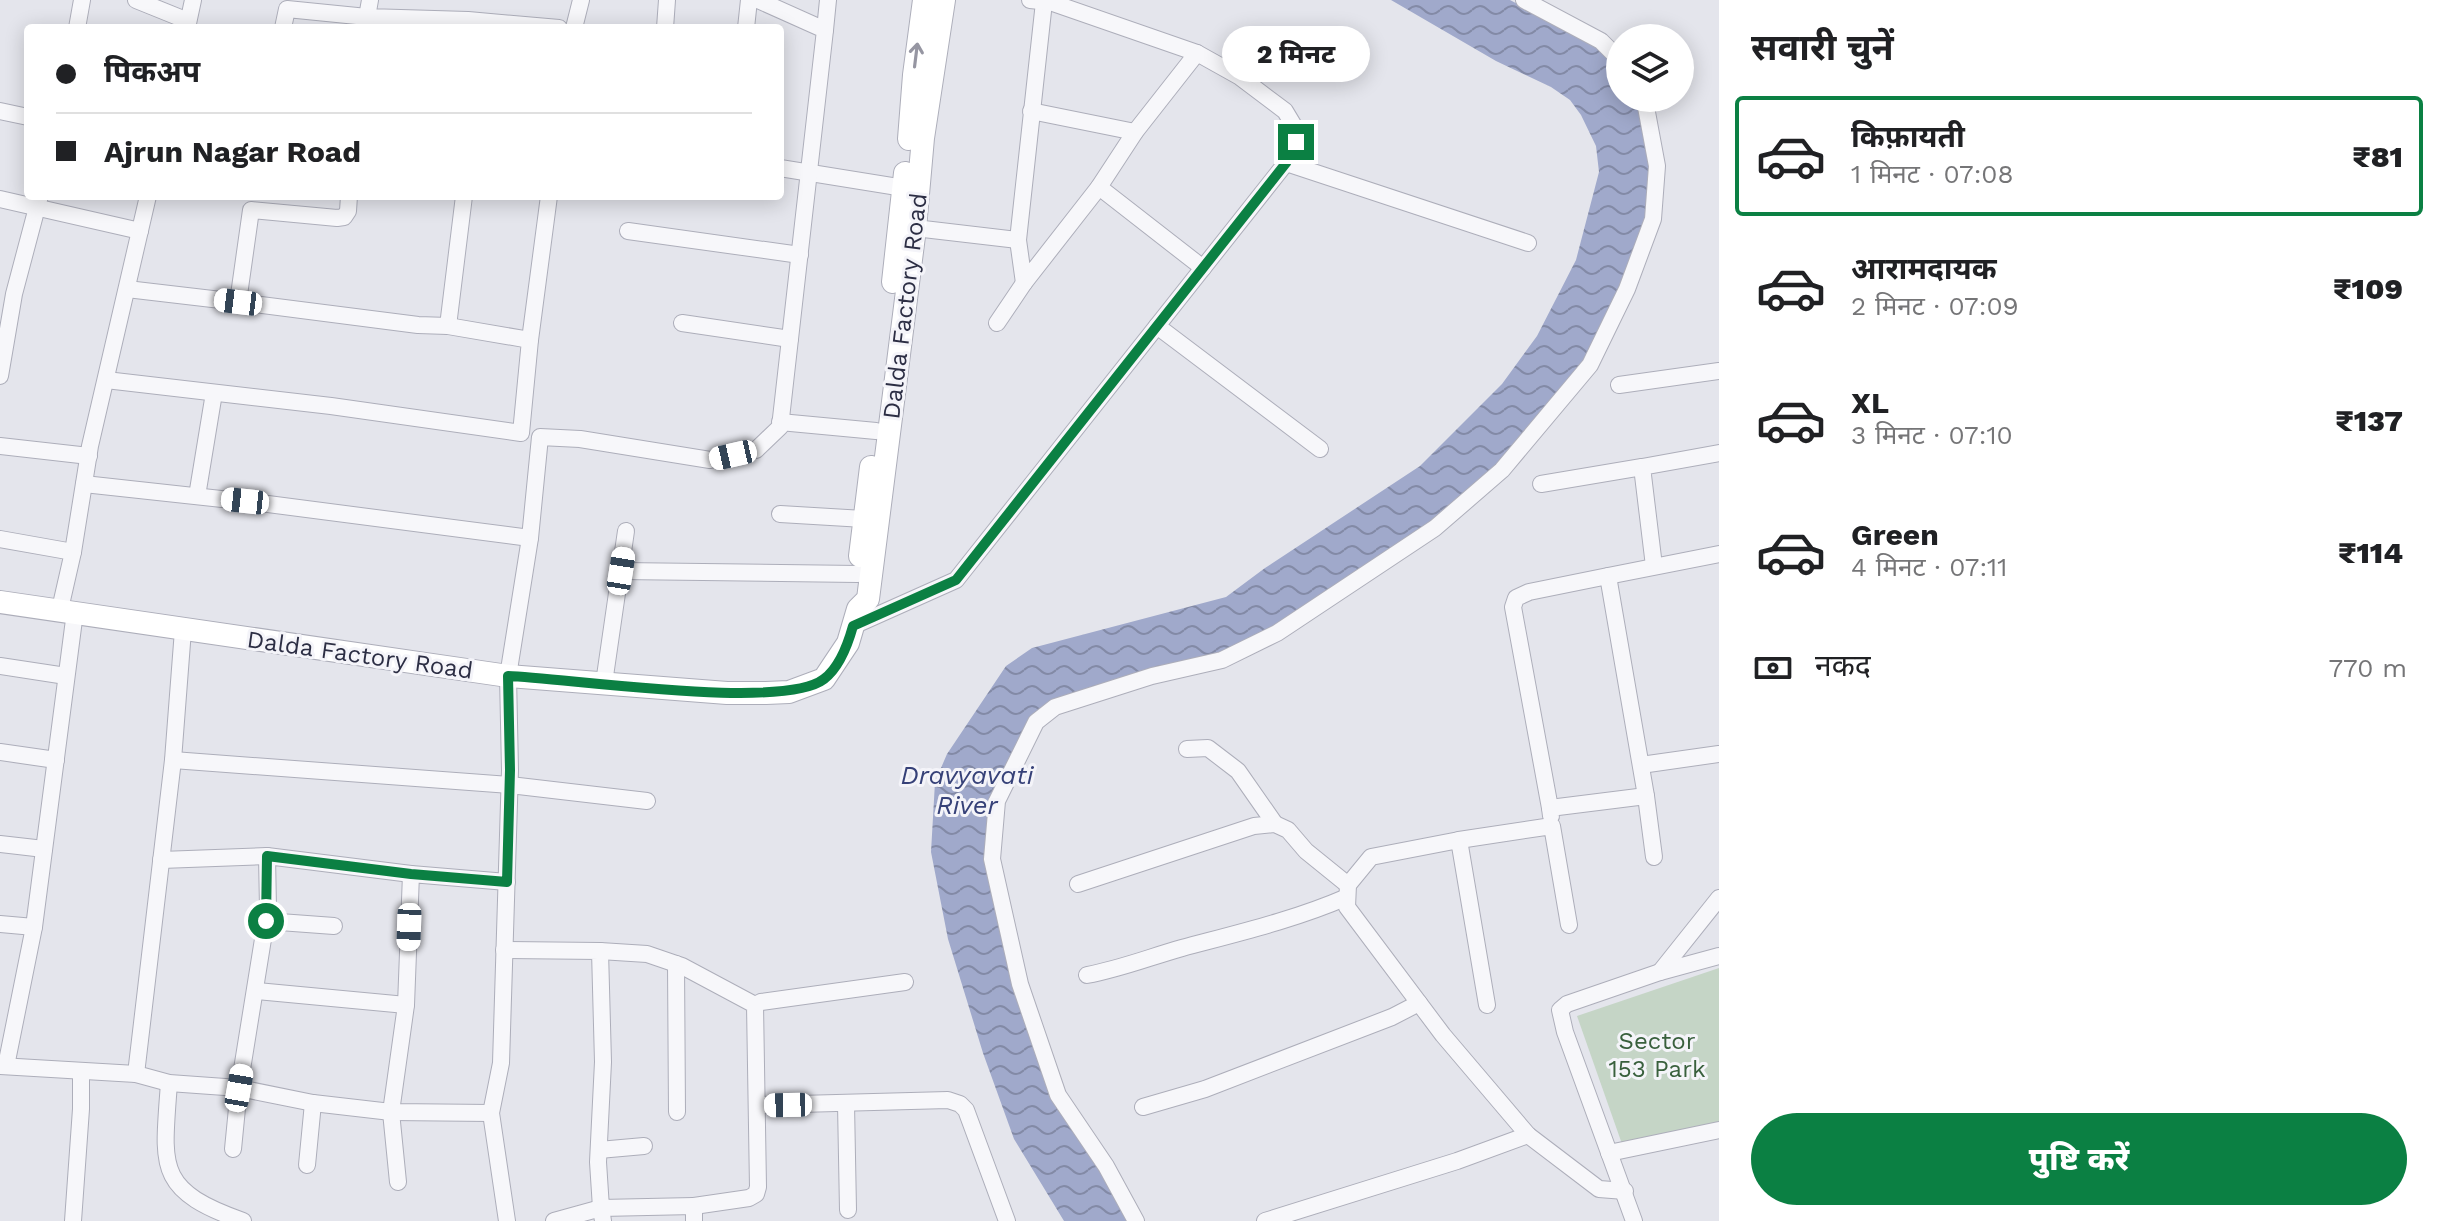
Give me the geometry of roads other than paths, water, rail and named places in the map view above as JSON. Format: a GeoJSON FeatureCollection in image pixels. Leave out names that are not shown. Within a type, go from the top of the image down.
{"type":"FeatureCollection","features":[{"type":"Feature","properties":{"kind":"street"},"geometry":{"type":"LineString","coordinates":[[78,24],[82,0]]}},
{"type":"Feature","properties":{"kind":"street"},"geometry":{"type":"LineString","coordinates":[[136,0],[187,24],[193,0]]}},
{"type":"Feature","properties":{"kind":"street"},"geometry":{"type":"LineString","coordinates":[[575,24],[581,0]]}},
{"type":"Feature","properties":{"kind":"street"},"geometry":{"type":"LineString","coordinates":[[665,24],[667,0]]}},
{"type":"Feature","properties":{"kind":"street"},"geometry":{"type":"LineString","coordinates":[[746,24],[749,0]]}},
{"type":"Feature","properties":{"kind":"street"},"geometry":{"type":"LineString","coordinates":[[758,0],[825,30]]}},
{"type":"Feature","properties":{"kind":"street"},"geometry":{"type":"LineString","coordinates":[[106,380],[331,406],[540,437],[580,439],[710,460],[756,450],[780,427],[828,0]]}},
{"type":"Feature","properties":{"kind":"street","name":"Dalda Factory Road"},"geometry":{"type":"LineString","coordinates":[[856,617],[864,519],[924,0]]}},
{"type":"Feature","properties":{"kind":"street","name":"Dalda Factory Road"},"geometry":{"type":"LineString","coordinates":[[2,601],[508,676],[727,693],[789,692],[824,679],[848,643],[856,617],[868,599],[915,228],[923,138],[944,0]]}},
{"type":"Feature","properties":{"kind":"street"},"geometry":{"type":"LineString","coordinates":[[1524,0],[1592,35],[1606,48]]}},
{"type":"Feature","properties":{"kind":"street"},"geometry":{"type":"LineString","coordinates":[[856,617],[956,580],[1286,163],[1296,142],[1297,131],[1285,111],[1240,77],[1197,53],[1037,1],[1031,111],[1018,240],[1024,283]]}},
{"type":"Feature","properties":{"kind":"street"},"geometry":{"type":"LineString","coordinates":[[284,24],[288,4],[369,8],[514,24]]}},
{"type":"Feature","properties":{"kind":"street"},"geometry":{"type":"LineString","coordinates":[[997,323],[1099,187],[1135,132],[1197,53]]}},
{"type":"Feature","properties":{"kind":"street"},"geometry":{"type":"LineString","coordinates":[[0,111],[24,116]]}},
{"type":"Feature","properties":{"kind":"street"},"geometry":{"type":"LineString","coordinates":[[1031,111],[1135,132]]}},
{"type":"Feature","properties":{"kind":"street"},"geometry":{"type":"LineString","coordinates":[[1136,1221],[1106,1166],[1058,1095],[1020,984],[992,859],[997,801],[1036,722],[1055,707],[1152,676],[1222,660],[1277,633],[1435,528],[1502,470],[1590,365],[1627,289],[1653,219],[1657,166],[1647,112]]}},
{"type":"Feature","properties":{"kind":"street"},"geometry":{"type":"LineString","coordinates":[[1286,163],[1528,243]]}},
{"type":"Feature","properties":{"kind":"street"},"geometry":{"type":"LineString","coordinates":[[784,168],[904,188]]}},
{"type":"Feature","properties":{"kind":"street"},"geometry":{"type":"LineString","coordinates":[[1099,187],[1203,268]]}},
{"type":"Feature","properties":{"kind":"street"},"geometry":{"type":"LineString","coordinates":[[0,199],[38,202],[140,231]]}},
{"type":"Feature","properties":{"kind":"street"},"geometry":{"type":"LineString","coordinates":[[147,200],[84,484],[73,552],[66,676],[34,927],[3,1066],[136,1074],[169,1083],[239,1088],[313,1103],[391,1112],[491,1113]]}},
{"type":"Feature","properties":{"kind":"street"},"geometry":{"type":"LineString","coordinates":[[238,302],[252,203],[337,218],[344,217],[348,211],[349,200]]}},
{"type":"Feature","properties":{"kind":"street"},"geometry":{"type":"LineString","coordinates":[[448,326],[464,200]]}},
{"type":"Feature","properties":{"kind":"street"},"geometry":{"type":"LineString","coordinates":[[521,433],[548,200]]}},
{"type":"Feature","properties":{"kind":"street"},"geometry":{"type":"LineString","coordinates":[[0,376],[14,294],[38,202]]}},
{"type":"Feature","properties":{"kind":"street"},"geometry":{"type":"LineString","coordinates":[[915,228],[1018,240]]}},
{"type":"Feature","properties":{"kind":"street"},"geometry":{"type":"LineString","coordinates":[[628,231],[800,255]]}},
{"type":"Feature","properties":{"kind":"street"},"geometry":{"type":"LineString","coordinates":[[127,289],[418,325],[448,326],[530,340]]}},
{"type":"Feature","properties":{"kind":"street"},"geometry":{"type":"LineString","coordinates":[[682,323],[790,339]]}},
{"type":"Feature","properties":{"kind":"street"},"geometry":{"type":"LineString","coordinates":[[1157,326],[1320,449]]}},
{"type":"Feature","properties":{"kind":"street"},"geometry":{"type":"LineString","coordinates":[[1619,385],[1719,371]]}},
{"type":"Feature","properties":{"kind":"street"},"geometry":{"type":"LineString","coordinates":[[197,496],[214,393]]}},
{"type":"Feature","properties":{"kind":"street"},"geometry":{"type":"LineString","coordinates":[[780,422],[876,431]]}},
{"type":"Feature","properties":{"kind":"street"},"geometry":{"type":"LineString","coordinates":[[507,1221],[491,1113],[501,1063],[510,785],[508,676],[530,538],[540,437]]}},
{"type":"Feature","properties":{"kind":"street"},"geometry":{"type":"LineString","coordinates":[[0,446],[89,456]]}},
{"type":"Feature","properties":{"kind":"street"},"geometry":{"type":"LineString","coordinates":[[1541,484],[1719,453]]}},
{"type":"Feature","properties":{"kind":"street"},"geometry":{"type":"LineString","coordinates":[[1642,467],[1654,566]]}},
{"type":"Feature","properties":{"kind":"street"},"geometry":{"type":"LineString","coordinates":[[84,484],[530,538]]}},
{"type":"Feature","properties":{"kind":"street"},"geometry":{"type":"LineString","coordinates":[[780,514],[864,519]]}},
{"type":"Feature","properties":{"kind":"street"},"geometry":{"type":"LineString","coordinates":[[604,683],[626,531]]}},
{"type":"Feature","properties":{"kind":"street"},"geometry":{"type":"LineString","coordinates":[[0,539],[73,552]]}},
{"type":"Feature","properties":{"kind":"street"},"geometry":{"type":"LineString","coordinates":[[1569,925],[1513,607],[1516,598],[1529,592],[1719,554]]}},
{"type":"Feature","properties":{"kind":"street"},"geometry":{"type":"LineString","coordinates":[[621,571],[858,574]]}},
{"type":"Feature","properties":{"kind":"street"},"geometry":{"type":"LineString","coordinates":[[1608,576],[1654,857]]}},
{"type":"Feature","properties":{"kind":"street"},"geometry":{"type":"LineString","coordinates":[[136,1074],[173,760],[183,630]]}},
{"type":"Feature","properties":{"kind":"street"},"geometry":{"type":"LineString","coordinates":[[0,666],[66,676]]}},
{"type":"Feature","properties":{"kind":"street"},"geometry":{"type":"LineString","coordinates":[[1187,749],[1208,748],[1238,771],[1275,824]]}},
{"type":"Feature","properties":{"kind":"street"},"geometry":{"type":"LineString","coordinates":[[0,752],[56,760]]}},
{"type":"Feature","properties":{"kind":"street"},"geometry":{"type":"LineString","coordinates":[[1641,765],[1719,754]]}},
{"type":"Feature","properties":{"kind":"street"},"geometry":{"type":"LineString","coordinates":[[173,760],[510,785],[647,801]]}},
{"type":"Feature","properties":{"kind":"street"},"geometry":{"type":"LineString","coordinates":[[1550,808],[1646,796]]}},
{"type":"Feature","properties":{"kind":"street"},"geometry":{"type":"LineString","coordinates":[[1078,884],[1254,826],[1275,824],[1288,830],[1348,891],[1347,907],[1419,1003],[1528,1135],[1599,1189],[1625,1191]]}},
{"type":"Feature","properties":{"kind":"street"},"geometry":{"type":"LineString","coordinates":[[1087,975],[1115,970],[1304,915],[1348,891],[1371,857],[1552,826]]}},
{"type":"Feature","properties":{"kind":"street"},"geometry":{"type":"LineString","coordinates":[[1459,840],[1487,1005]]}},
{"type":"Feature","properties":{"kind":"street"},"geometry":{"type":"LineString","coordinates":[[0,844],[44,849]]}},
{"type":"Feature","properties":{"kind":"street"},"geometry":{"type":"LineString","coordinates":[[161,860],[267,856],[507,882]]}},
{"type":"Feature","properties":{"kind":"street"},"geometry":{"type":"LineString","coordinates":[[233,1149],[239,1088],[266,921],[267,856]]}},
{"type":"Feature","properties":{"kind":"street"},"geometry":{"type":"LineString","coordinates":[[398,1182],[391,1112],[406,1005],[411,874]]}},
{"type":"Feature","properties":{"kind":"street"},"geometry":{"type":"LineString","coordinates":[[1660,972],[1719,898]]}},
{"type":"Feature","properties":{"kind":"street"},"geometry":{"type":"LineString","coordinates":[[266,921],[334,926]]}},
{"type":"Feature","properties":{"kind":"street"},"geometry":{"type":"LineString","coordinates":[[0,924],[34,927]]}},
{"type":"Feature","properties":{"kind":"street"},"geometry":{"type":"LineString","coordinates":[[504,950],[647,954],[676,964],[755,1005]]}},
{"type":"Feature","properties":{"kind":"street"},"geometry":{"type":"LineString","coordinates":[[600,951],[603,1062],[599,1150],[602,1215]]}},
{"type":"Feature","properties":{"kind":"street"},"geometry":{"type":"LineString","coordinates":[[1634,1221],[1560,1010],[1567,1004],[1660,972],[1719,956]]}},
{"type":"Feature","properties":{"kind":"street"},"geometry":{"type":"LineString","coordinates":[[676,964],[677,1112]]}},
{"type":"Feature","properties":{"kind":"street"},"geometry":{"type":"LineString","coordinates":[[755,1005],[905,982]]}},
{"type":"Feature","properties":{"kind":"street"},"geometry":{"type":"LineString","coordinates":[[257,991],[406,1005]]}},
{"type":"Feature","properties":{"kind":"street"},"geometry":{"type":"LineString","coordinates":[[1143,1107],[1205,1089],[1392,1017],[1419,1003]]}},
{"type":"Feature","properties":{"kind":"street"},"geometry":{"type":"LineString","coordinates":[[554,1221],[602,1215],[694,1214],[756,1194],[759,1105],[755,1005]]}},
{"type":"Feature","properties":{"kind":"street"},"geometry":{"type":"LineString","coordinates":[[73,1221],[81,1072]]}},
{"type":"Feature","properties":{"kind":"street"},"geometry":{"type":"LineString","coordinates":[[169,1083],[165,1154],[173,1180],[193,1200],[243,1221]]}},
{"type":"Feature","properties":{"kind":"street"},"geometry":{"type":"LineString","coordinates":[[759,1105],[948,1100],[960,1104],[966,1110],[1007,1221]]}},
{"type":"Feature","properties":{"kind":"street"},"geometry":{"type":"LineString","coordinates":[[307,1165],[313,1103]]}},
{"type":"Feature","properties":{"kind":"street"},"geometry":{"type":"LineString","coordinates":[[846,1104],[848,1210]]}},
{"type":"Feature","properties":{"kind":"street"},"geometry":{"type":"LineString","coordinates":[[1609,1153],[1719,1130]]}},
{"type":"Feature","properties":{"kind":"street"},"geometry":{"type":"LineString","coordinates":[[1265,1221],[1457,1161],[1528,1135]]}},
{"type":"Feature","properties":{"kind":"street"},"geometry":{"type":"LineString","coordinates":[[599,1150],[644,1146]]}},
{"type":"Feature","properties":{"kind":"water","name":"Dravyavati River"},"geometry":{"type":"Polygon","coordinates":[[[1391,0],[1510,0],[1606,54],[1606,112],[1643,112],[1654,156],[1646,233],[1587,363],[1453,517],[1254,650],[1057,705],[999,787],[992,863],[1066,1116],[1130,1221],[1064,1221],[1014,1139],[983,1053],[948,939],[931,852],[935,782],[947,754],[1006,666],[1032,648],[1226,597],[1420,466],[1502,384],[1537,336],[1576,260],[1599,172],[1596,146],[1570,100],[1551,87],[1496,61],[1391,0]]]}},
{"type":"Feature","properties":{"kind":"park label","name":"Sector 153 Park"},"geometry":{"type":"Point","coordinates":[1657,1055]}}]}
